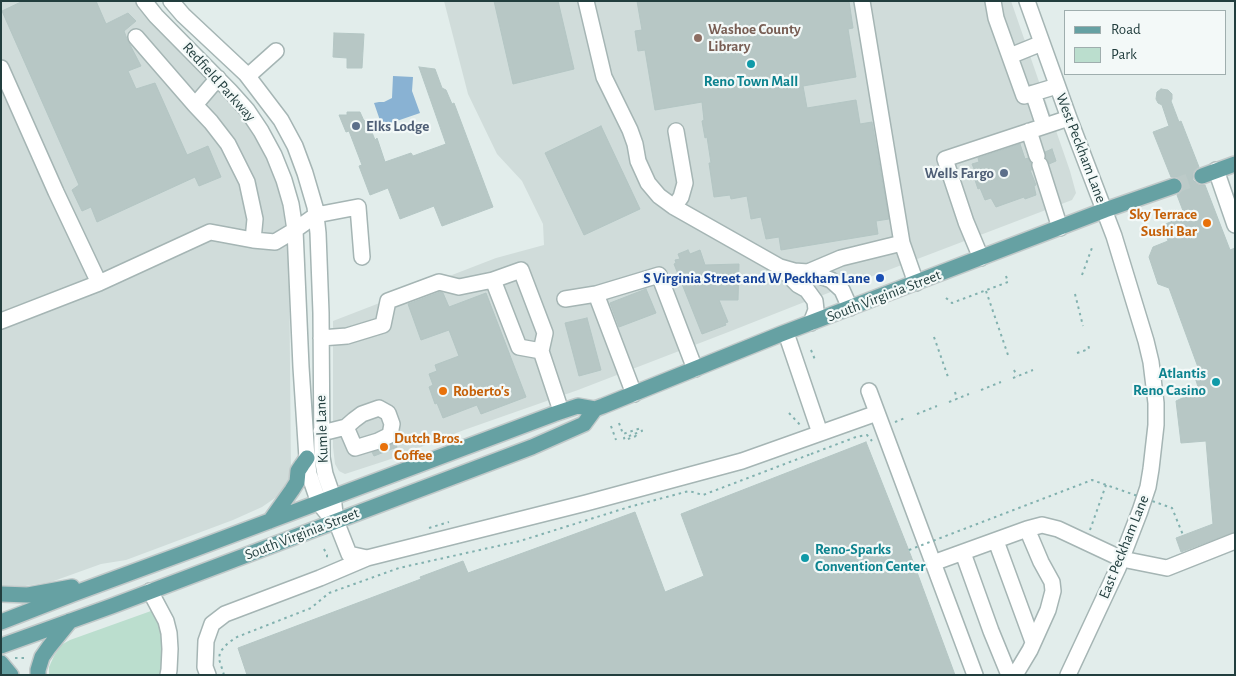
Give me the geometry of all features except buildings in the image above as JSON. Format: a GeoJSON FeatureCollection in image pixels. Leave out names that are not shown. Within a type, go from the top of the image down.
{"type":"FeatureCollection","features":[{"type":"Feature","properties":{"kind":"main road"},"geometry":{"type":"LineString","coordinates":[[1209,173],[1235,164]]}},
{"type":"Feature","properties":{"kind":"main road","name":"South Virginia Street"},"geometry":{"type":"LineString","coordinates":[[1,622],[561,411],[578,406],[595,409],[786,332],[1105,210],[1174,186]]}},
{"type":"Feature","properties":{"kind":"main road","name":"South Virginia Street"},"geometry":{"type":"LineString","coordinates":[[1,646],[548,441],[584,424],[595,409]]}},
{"type":"Feature","properties":{"kind":"main road"},"geometry":{"type":"LineString","coordinates":[[270,521],[297,482],[298,471],[307,458]]}},
{"type":"Feature","properties":{"kind":"main road"},"geometry":{"type":"LineString","coordinates":[[1,594],[28,595],[110,580]]}},
{"type":"Feature","properties":{"kind":"main road"},"geometry":{"type":"LineString","coordinates":[[38,675],[42,657],[71,620]]}},
{"type":"Feature","properties":{"kind":"main road"},"geometry":{"type":"LineString","coordinates":[[8,660],[12,675]]}},
{"type":"Feature","properties":{"kind":"street","name":"Redfield Parkway"},"geometry":{"type":"LineString","coordinates":[[144,1],[156,16],[247,110],[261,131],[274,155],[287,188],[295,230]]}},
{"type":"Feature","properties":{"kind":"street","name":"Redfield Parkway"},"geometry":{"type":"LineString","coordinates":[[171,1],[183,15],[248,76],[281,120],[295,146],[305,173],[316,215]]}},
{"type":"Feature","properties":{"kind":"street"},"geometry":{"type":"LineString","coordinates":[[586,1],[604,77],[630,130],[638,162],[648,183],[659,196],[674,207],[780,267],[808,272],[831,280],[842,290],[850,308]]}},
{"type":"Feature","properties":{"kind":"street"},"geometry":{"type":"LineString","coordinates":[[862,1],[902,243],[916,283]]}},
{"type":"Feature","properties":{"kind":"street"},"geometry":{"type":"LineString","coordinates":[[993,1],[996,18],[1024,96],[1058,86]]}},
{"type":"Feature","properties":{"kind":"street","name":"West Peckham Lane"},"geometry":{"type":"LineString","coordinates":[[1027,1],[1069,118],[1105,210]]}},
{"type":"Feature","properties":{"kind":"street"},"geometry":{"type":"LineString","coordinates":[[136,37],[228,144],[247,182],[255,219],[253,240]]}},
{"type":"Feature","properties":{"kind":"street"},"geometry":{"type":"LineString","coordinates":[[1010,56],[1042,43]]}},
{"type":"Feature","properties":{"kind":"street"},"geometry":{"type":"LineString","coordinates":[[248,76],[276,51]]}},
{"type":"Feature","properties":{"kind":"street"},"geometry":{"type":"LineString","coordinates":[[1,68],[99,283]]}},
{"type":"Feature","properties":{"kind":"street"},"geometry":{"type":"LineString","coordinates":[[195,105],[218,78]]}},
{"type":"Feature","properties":{"kind":"street"},"geometry":{"type":"LineString","coordinates":[[1033,93],[1044,126]]}},
{"type":"Feature","properties":{"kind":"street"},"geometry":{"type":"LineString","coordinates":[[981,258],[944,159],[1069,118]]}},
{"type":"Feature","properties":{"kind":"street"},"geometry":{"type":"LineString","coordinates":[[674,207],[685,183],[676,131]]}},
{"type":"Feature","properties":{"kind":"street"},"geometry":{"type":"LineString","coordinates":[[1028,131],[1060,228]]}},
{"type":"Feature","properties":{"kind":"street"},"geometry":{"type":"LineString","coordinates":[[1209,173],[1233,216]]}},
{"type":"Feature","properties":{"kind":"street"},"geometry":{"type":"LineString","coordinates":[[1,321],[99,283],[210,232],[274,242],[316,215],[358,206],[362,257]]}},
{"type":"Feature","properties":{"kind":"street","name":"East Peckham Lane"},"geometry":{"type":"LineString","coordinates":[[1068,675],[1134,531],[1148,487],[1154,448],[1156,403],[1151,362],[1105,210]]}},
{"type":"Feature","properties":{"kind":"street","name":"Kumle Lane"},"geometry":{"type":"LineString","coordinates":[[316,215],[321,338],[322,457],[326,500]]}},
{"type":"Feature","properties":{"kind":"street","name":"Kumle Lane"},"geometry":{"type":"LineString","coordinates":[[295,230],[301,367],[309,474],[326,500],[349,554],[367,558]]}},
{"type":"Feature","properties":{"kind":"street"},"geometry":{"type":"LineString","coordinates":[[808,272],[841,258],[902,243]]}},
{"type":"Feature","properties":{"kind":"street"},"geometry":{"type":"LineString","coordinates":[[780,267],[807,290],[815,301],[816,310],[812,323]]}},
{"type":"Feature","properties":{"kind":"street"},"geometry":{"type":"LineString","coordinates":[[321,338],[347,336],[383,325],[388,301],[439,282],[459,287],[493,280],[521,270],[545,333],[541,351],[561,411]]}},
{"type":"Feature","properties":{"kind":"street"},"geometry":{"type":"LineString","coordinates":[[565,299],[596,294],[659,275],[695,369]]}},
{"type":"Feature","properties":{"kind":"street"},"geometry":{"type":"LineString","coordinates":[[493,280],[519,347],[541,351]]}},
{"type":"Feature","properties":{"kind":"street"},"geometry":{"type":"LineString","coordinates":[[596,294],[634,394]]}},
{"type":"Feature","properties":{"kind":"street"},"geometry":{"type":"LineString","coordinates":[[786,332],[820,433]]}},
{"type":"Feature","properties":{"kind":"street"},"geometry":{"type":"LineString","coordinates":[[869,391],[975,675]]}},
{"type":"Feature","properties":{"kind":"street"},"geometry":{"type":"LineString","coordinates":[[322,431],[346,427],[362,414],[380,408],[388,413],[392,424],[390,435],[355,448],[346,427]]}},
{"type":"Feature","properties":{"kind":"street"},"geometry":{"type":"LineString","coordinates":[[205,672],[206,641],[212,624],[225,614],[367,558],[742,462],[877,413]]}},
{"type":"Feature","properties":{"kind":"street"},"geometry":{"type":"LineString","coordinates":[[934,563],[1042,525],[1058,529],[1122,560],[1167,568],[1235,541]]}},
{"type":"Feature","properties":{"kind":"street"},"geometry":{"type":"LineString","coordinates":[[1015,675],[1048,610],[1053,592],[1052,582],[1027,529]]}},
{"type":"Feature","properties":{"kind":"street"},"geometry":{"type":"LineString","coordinates":[[996,541],[1033,642]]}},
{"type":"Feature","properties":{"kind":"street"},"geometry":{"type":"LineString","coordinates":[[963,553],[1009,675]]}},
{"type":"Feature","properties":{"kind":"street"},"geometry":{"type":"LineString","coordinates":[[150,591],[166,621],[169,633],[168,675]]}},
{"type":"Feature","properties":{"kind":"path"},"geometry":{"type":"LineString","coordinates":[[1082,275],[1093,245]]}},
{"type":"Feature","properties":{"kind":"path"},"geometry":{"type":"LineString","coordinates":[[946,298],[952,303],[1008,282],[1006,276]]}},
{"type":"Feature","properties":{"kind":"path"},"geometry":{"type":"LineString","coordinates":[[986,290],[1008,355]]}},
{"type":"Feature","properties":{"kind":"path"},"geometry":{"type":"LineString","coordinates":[[1075,294],[1083,326]]}},
{"type":"Feature","properties":{"kind":"path"},"geometry":{"type":"LineString","coordinates":[[934,337],[948,377]]}},
{"type":"Feature","properties":{"kind":"path"},"geometry":{"type":"LineString","coordinates":[[1077,353],[1089,349],[1088,344]]}},
{"type":"Feature","properties":{"kind":"path"},"geometry":{"type":"LineString","coordinates":[[812,350],[816,362]]}},
{"type":"Feature","properties":{"kind":"path"},"geometry":{"type":"LineString","coordinates":[[1014,370],[1017,376]]}},
{"type":"Feature","properties":{"kind":"path"},"geometry":{"type":"LineString","coordinates":[[1013,378],[1033,370]]}},
{"type":"Feature","properties":{"kind":"path"},"geometry":{"type":"LineString","coordinates":[[981,390],[1001,382]]}},
{"type":"Feature","properties":{"kind":"path"},"geometry":{"type":"LineString","coordinates":[[955,392],[957,399]]}},
{"type":"Feature","properties":{"kind":"path"},"geometry":{"type":"LineString","coordinates":[[949,402],[969,394]]}},
{"type":"Feature","properties":{"kind":"path"},"geometry":{"type":"LineString","coordinates":[[917,414],[937,406]]}},
{"type":"Feature","properties":{"kind":"path"},"geometry":{"type":"LineString","coordinates":[[789,413],[802,427]]}},
{"type":"Feature","properties":{"kind":"path"},"geometry":{"type":"LineString","coordinates":[[890,424],[905,418]]}},
{"type":"Feature","properties":{"kind":"path"},"geometry":{"type":"LineString","coordinates":[[620,423],[623,434],[641,428],[642,431],[624,438],[626,440],[636,436],[636,438]]}},
{"type":"Feature","properties":{"kind":"path"},"geometry":{"type":"LineString","coordinates":[[611,426],[616,440]]}},
{"type":"Feature","properties":{"kind":"path"},"geometry":{"type":"LineString","coordinates":[[224,675],[219,659],[220,652],[228,643],[237,637],[311,608],[330,592],[400,568],[520,542],[629,507],[689,491],[703,495],[856,437],[867,435],[870,431]]}},
{"type":"Feature","properties":{"kind":"path"},"geometry":{"type":"LineString","coordinates":[[867,435],[872,441]]}},
{"type":"Feature","properties":{"kind":"path"},"geometry":{"type":"LineString","coordinates":[[810,447],[811,454]]}},
{"type":"Feature","properties":{"kind":"path"},"geometry":{"type":"LineString","coordinates":[[909,550],[1092,480],[1172,508],[1183,535]]}},
{"type":"Feature","properties":{"kind":"path"},"geometry":{"type":"LineString","coordinates":[[1086,542],[1106,485]]}},
{"type":"Feature","properties":{"kind":"path"},"geometry":{"type":"LineString","coordinates":[[913,546],[917,554]]}},
{"type":"Feature","properties":{"kind":"path"},"geometry":{"type":"LineString","coordinates":[[8,660],[30,658]]}},
{"type":"Feature","properties":{"kind":"shaded area"},"geometry":{"type":"Polygon","coordinates":[[[1,1],[134,1],[154,25],[230,101],[248,124],[265,153],[276,180],[283,208],[289,258],[291,471],[286,488],[262,507],[233,520],[126,560],[101,564],[51,582],[25,586],[1,585],[1,1]]]}},
{"type":"Feature","properties":{"kind":"shaded area","name":"Reno Town Mall"},"geometry":{"type":"Polygon","coordinates":[[[444,1],[1011,1],[1076,193],[1072,200],[578,390],[345,474],[339,471],[335,464],[333,447],[333,321],[496,258],[544,245],[543,224],[522,181],[497,154],[468,94],[444,1]]]}},
{"type":"Feature","properties":{"kind":"green space"},"geometry":{"type":"Polygon","coordinates":[[[151,611],[160,621],[165,632],[162,675],[49,675],[49,667],[61,645],[151,611]]]}},
{"type":"Feature","properties":{"kind":"water"},"geometry":{"type":"Polygon","coordinates":[[[393,76],[413,77],[412,91],[420,113],[391,123],[389,127],[383,129],[374,103],[384,102],[392,98],[393,76]]]}},
{"type":"Feature","properties":{"kind":"tunnel"},"geometry":{"type":"LineString","coordinates":[[1174,186],[1202,176]]}},
{"type":"Feature","properties":{"kind":"place","name":"Washoe County Library"},"geometry":{"type":"Point","coordinates":[698,38]}},
{"type":"Feature","properties":{"kind":"place","name":"Reno Town Mall"},"geometry":{"type":"Point","coordinates":[751,64]}},
{"type":"Feature","properties":{"kind":"place","name":"Elks Lodge"},"geometry":{"type":"Point","coordinates":[356,126]}},
{"type":"Feature","properties":{"kind":"place","name":"Wells Fargo"},"geometry":{"type":"Point","coordinates":[1004,173]}},
{"type":"Feature","properties":{"kind":"place","name":"Sky Terrace Sushi Bar"},"geometry":{"type":"Point","coordinates":[1207,223]}},
{"type":"Feature","properties":{"kind":"place","name":"S Virginia Street and W Peckham Lane"},"geometry":{"type":"Point","coordinates":[880,278]}},
{"type":"Feature","properties":{"kind":"place","name":"Atlantis Reno Casino"},"geometry":{"type":"Point","coordinates":[1216,382]}},
{"type":"Feature","properties":{"kind":"place","name":"Roberto's"},"geometry":{"type":"Point","coordinates":[443,391]}},
{"type":"Feature","properties":{"kind":"place","name":"Dutch Bros. Coffee"},"geometry":{"type":"Point","coordinates":[384,447]}},
{"type":"Feature","properties":{"kind":"place","name":"Reno-Sparks Convention Center"},"geometry":{"type":"Point","coordinates":[805,558]}}]}
